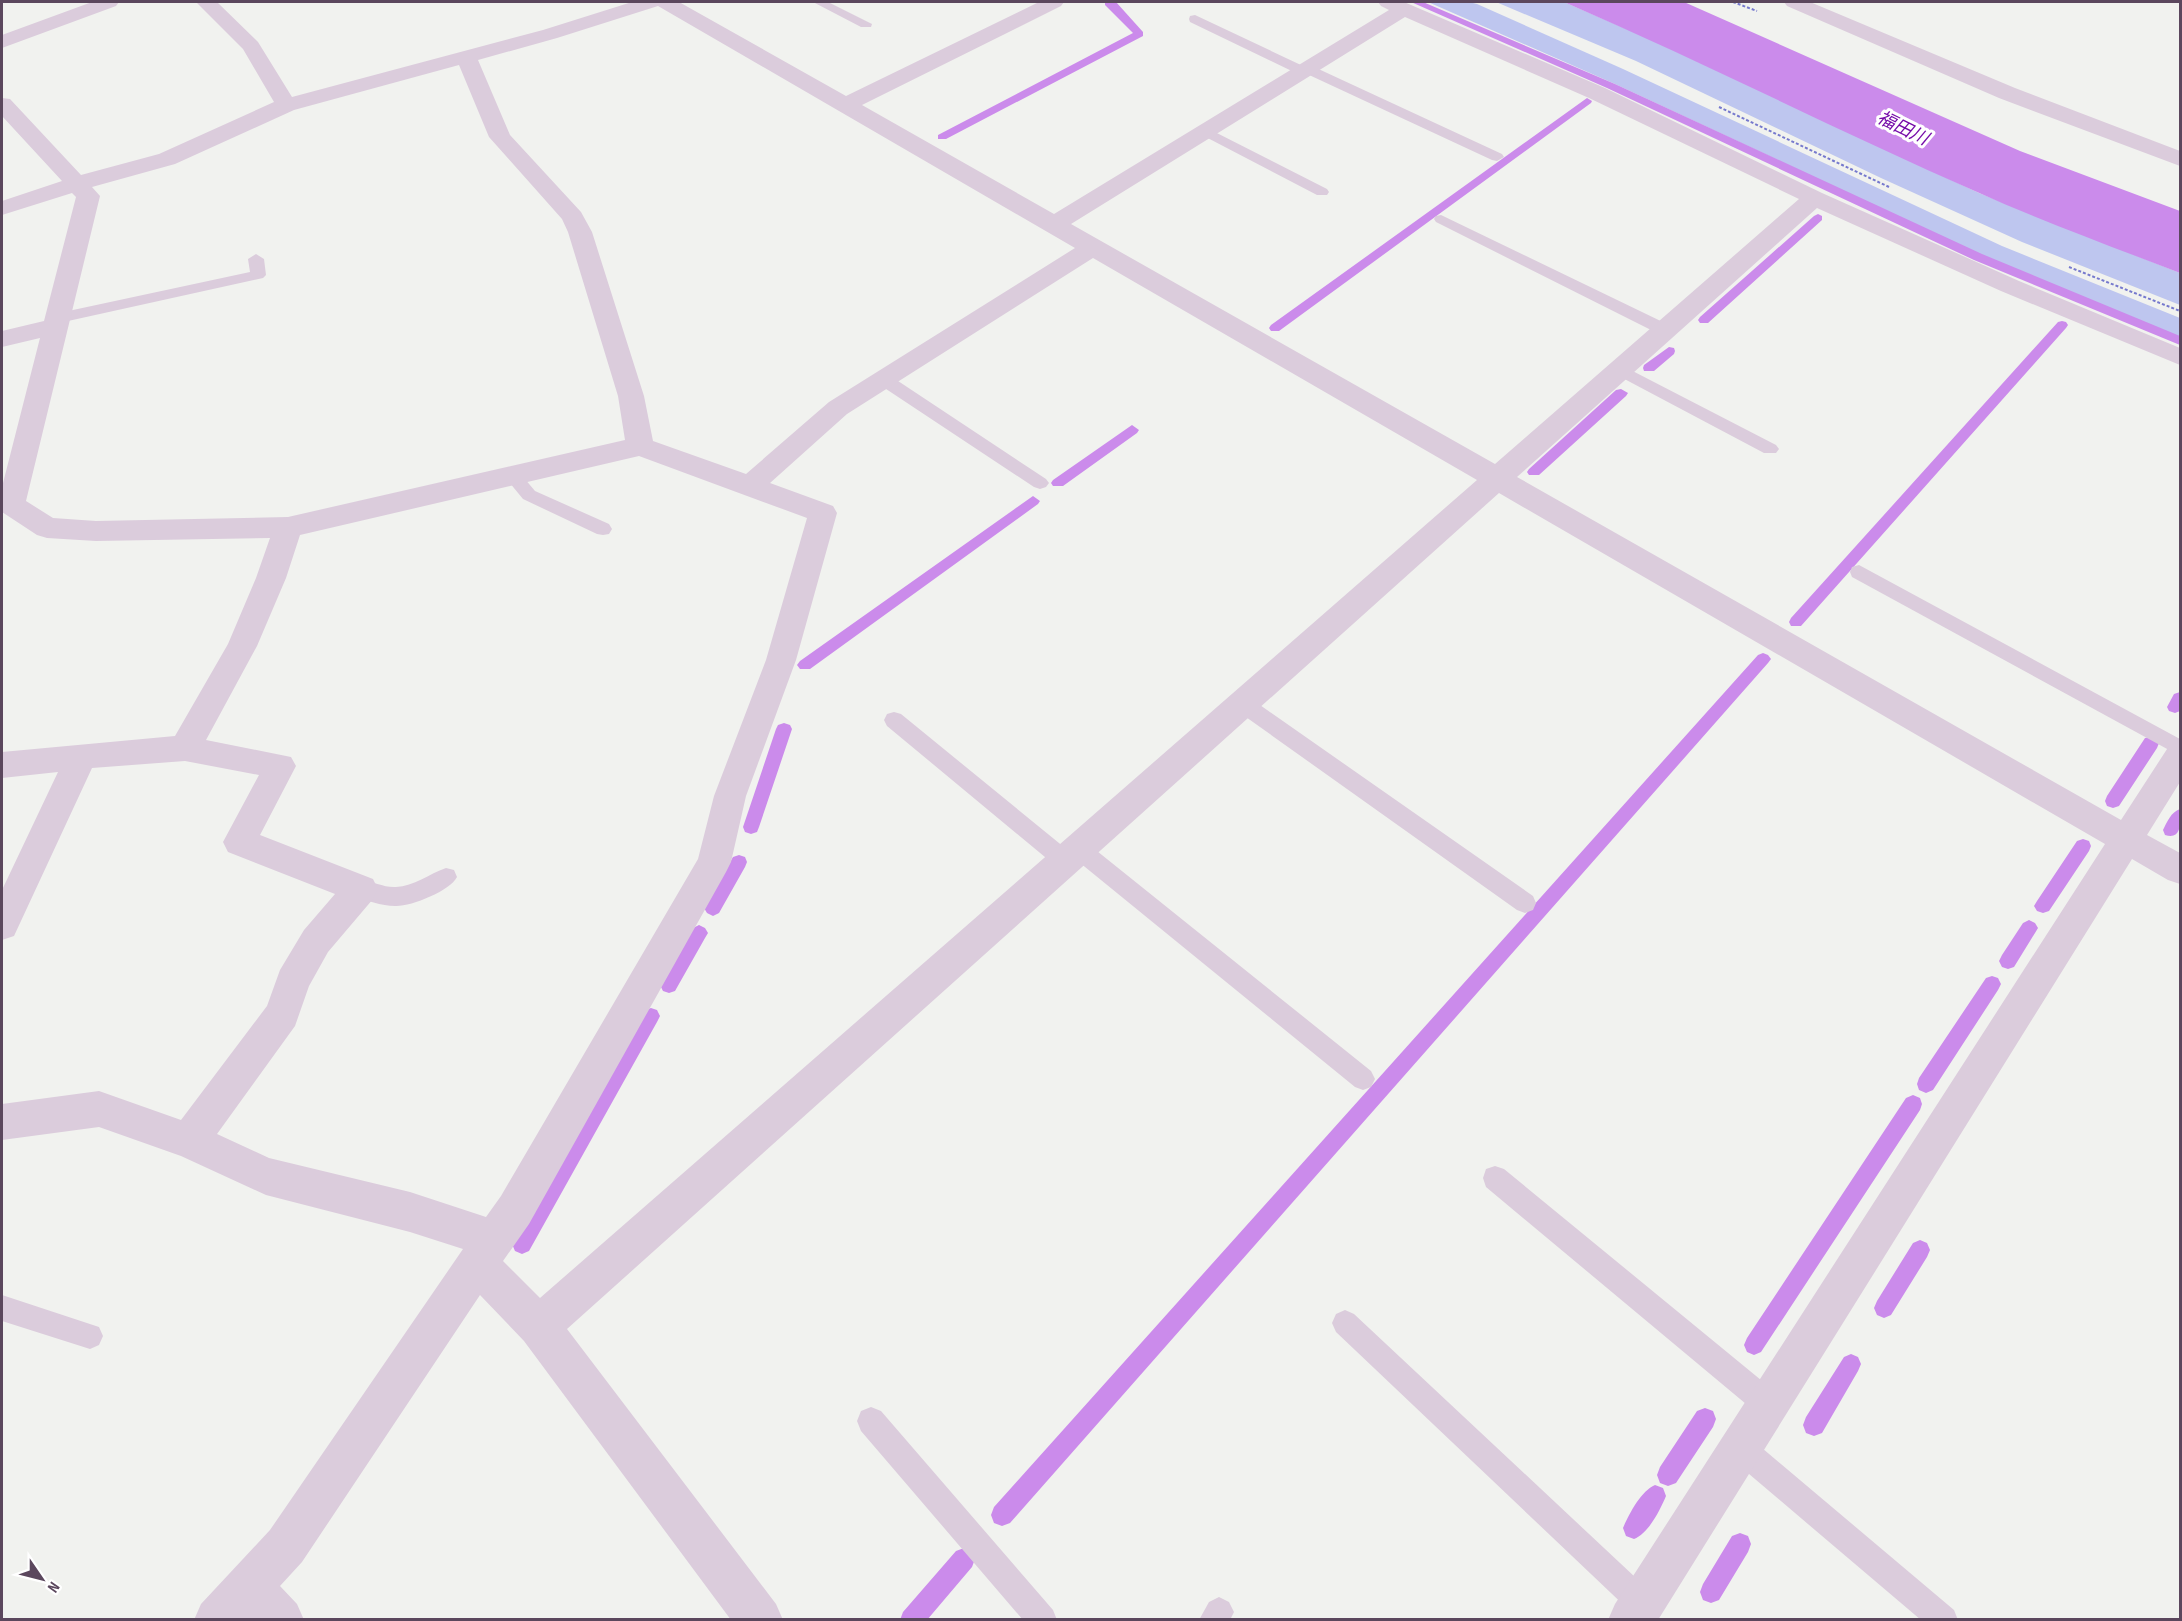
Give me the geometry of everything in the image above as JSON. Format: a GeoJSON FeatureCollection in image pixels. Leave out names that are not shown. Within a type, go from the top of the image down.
{"type":"FeatureCollection","features":[{"type":"Feature","properties":{"kind":"street"},"geometry":{"type":"LineString","coordinates":[[2,42],[109,2]]}},
{"type":"Feature","properties":{"kind":"street"},"geometry":{"type":"LineString","coordinates":[[206,2],[251,46],[286,105]]}},
{"type":"Feature","properties":{"kind":"street"},"geometry":{"type":"LineString","coordinates":[[2,208],[76,184],[167,159],[286,105],[665,2],[2181,870]]}},
{"type":"Feature","properties":{"kind":"street"},"geometry":{"type":"LineString","coordinates":[[845,105],[1054,2]]}},
{"type":"Feature","properties":{"kind":"street"},"geometry":{"type":"LineString","coordinates":[[1794,2],[2007,93],[2181,159]]}},
{"type":"Feature","properties":{"kind":"street"},"geometry":{"type":"LineString","coordinates":[[1054,224],[1305,70],[1396,5],[1597,93],[1814,198],[2010,286],[2181,357]]}},
{"type":"Feature","properties":{"kind":"street"},"geometry":{"type":"LineString","coordinates":[[466,57],[500,137],[577,224],[631,396],[640,446]]}},
{"type":"Feature","properties":{"kind":"street"},"geometry":{"type":"LineString","coordinates":[[2,104],[88,196],[57,322],[6,506],[47,528],[96,531],[288,526],[640,446],[823,513],[781,660],[730,796],[714,862],[515,1210],[286,1546],[217,1620]]}},
{"type":"Feature","properties":{"kind":"street"},"geometry":{"type":"LineString","coordinates":[[539,1326],[1814,198]]}},
{"type":"Feature","properties":{"kind":"street"},"geometry":{"type":"LineString","coordinates":[[750,486],[838,408],[1093,247]]}},
{"type":"Feature","properties":{"kind":"street"},"geometry":{"type":"LineString","coordinates":[[2,339],[57,322]]}},
{"type":"Feature","properties":{"kind":"street"},"geometry":{"type":"LineString","coordinates":[[185,748],[242,646],[271,578],[288,526]]}},
{"type":"Feature","properties":{"kind":"street"},"geometry":{"type":"LineString","coordinates":[[2,765],[185,748],[279,766],[240,842],[361,889],[316,942],[292,981],[282,1014],[189,1141]]}},
{"type":"Feature","properties":{"kind":"street"},"geometry":{"type":"LineString","coordinates":[[1636,1611],[2181,755]]}},
{"type":"Feature","properties":{"kind":"street"},"geometry":{"type":"LineString","coordinates":[[2,925],[82,756]]}},
{"type":"Feature","properties":{"kind":"street"},"geometry":{"type":"LineString","coordinates":[[2,1122],[99,1109],[189,1141],[266,1176],[410,1212],[485,1252],[760,1620]]}},
{"type":"Feature","properties":{"kind":"street"},"geometry":{"type":"LineString","coordinates":[[248,1586],[281,1620]]}},
{"type":"Feature","properties":{"kind":"lane"},"geometry":{"type":"LineString","coordinates":[[819,2],[866,24]]}},
{"type":"Feature","properties":{"kind":"lane"},"geometry":{"type":"LineString","coordinates":[[1195,19],[1497,157]]}},
{"type":"Feature","properties":{"kind":"lane"},"geometry":{"type":"LineString","coordinates":[[1205,131],[1322,192]]}},
{"type":"Feature","properties":{"kind":"lane"},"geometry":{"type":"LineString","coordinates":[[1441,219],[1665,330]]}},
{"type":"Feature","properties":{"kind":"lane"},"geometry":{"type":"LineString","coordinates":[[57,322],[258,275],[256,259]]}},
{"type":"Feature","properties":{"kind":"lane"},"geometry":{"type":"LineString","coordinates":[[1621,370],[1770,448]]}},
{"type":"Feature","properties":{"kind":"lane"},"geometry":{"type":"LineString","coordinates":[[883,379],[1040,483]]}},
{"type":"Feature","properties":{"kind":"lane"},"geometry":{"type":"LineString","coordinates":[[513,476],[529,495],[603,529]]}},
{"type":"Feature","properties":{"kind":"lane"},"geometry":{"type":"LineString","coordinates":[[1859,572],[2181,748]]}},
{"type":"Feature","properties":{"kind":"lane"},"geometry":{"type":"LineString","coordinates":[[1243,704],[1525,903]]}},
{"type":"Feature","properties":{"kind":"lane"},"geometry":{"type":"LineString","coordinates":[[894,720],[1363,1079]]}},
{"type":"Feature","properties":{"kind":"lane"},"geometry":{"type":"LineString","coordinates":[[361,889],[395,897],[422,890],[446,878]]}},
{"type":"Feature","properties":{"kind":"lane"},"geometry":{"type":"LineString","coordinates":[[1495,1178],[1768,1404]]}},
{"type":"Feature","properties":{"kind":"lane"},"geometry":{"type":"LineString","coordinates":[[2,1308],[90,1336]]}},
{"type":"Feature","properties":{"kind":"lane"},"geometry":{"type":"LineString","coordinates":[[1345,1323],[1636,1611]]}},
{"type":"Feature","properties":{"kind":"lane"},"geometry":{"type":"LineString","coordinates":[[871,1421],[1043,1620]]}},
{"type":"Feature","properties":{"kind":"lane"},"geometry":{"type":"LineString","coordinates":[[1739,1447],[1944,1620]]}},
{"type":"Feature","properties":{"kind":"path"},"geometry":{"type":"LineString","coordinates":[[1719,107],[1898,192]]}},
{"type":"Feature","properties":{"kind":"path"},"geometry":{"type":"LineString","coordinates":[[2059,262],[2181,312]]}},
{"type":"Feature","properties":{"kind":"shaded area"},"geometry":{"type":"Polygon","coordinates":[[[1428,2],[1477,4],[1623,69],[2002,246],[2180,318],[2180,337],[1981,255],[1615,84],[1428,2]]]}},
{"type":"Feature","properties":{"kind":"shaded area"},"geometry":{"type":"Polygon","coordinates":[[[1496,2],[1564,2],[1645,37],[1979,193],[2180,273],[2180,305],[2022,242],[1881,178],[1636,61],[1496,2]]]}},
{"type":"Feature","properties":{"kind":"water","name":"福田川"},"geometry":{"type":"Polygon","coordinates":[[[1564,2],[1684,2],[2020,151],[2180,211],[2180,273],[1977,192],[1564,2]]]}},
{"type":"Feature","properties":{"kind":"waterway"},"geometry":{"type":"LineString","coordinates":[[942,137],[1139,34],[1109,3],[1111,2]]}},
{"type":"Feature","properties":{"kind":"waterway"},"geometry":{"type":"LineString","coordinates":[[1416,2],[1611,86],[1978,257],[2180,341]]}},
{"type":"Feature","properties":{"kind":"waterway"},"geometry":{"type":"LineString","coordinates":[[1275,328],[1587,101]]}},
{"type":"Feature","properties":{"kind":"waterway"},"geometry":{"type":"LineString","coordinates":[[1704,320],[1818,218]]}},
{"type":"Feature","properties":{"kind":"waterway"},"geometry":{"type":"LineString","coordinates":[[1796,622],[2062,325]]}},
{"type":"Feature","properties":{"kind":"waterway"},"geometry":{"type":"LineString","coordinates":[[1649,368],[1669,351]]}},
{"type":"Feature","properties":{"kind":"waterway"},"geometry":{"type":"LineString","coordinates":[[1534,472],[1621,393]]}},
{"type":"Feature","properties":{"kind":"waterway"},"geometry":{"type":"LineString","coordinates":[[1058,483],[1132,430]]}},
{"type":"Feature","properties":{"kind":"waterway"},"geometry":{"type":"LineString","coordinates":[[805,665],[1033,501]]}},
{"type":"Feature","properties":{"kind":"waterway"},"geometry":{"type":"LineString","coordinates":[[1002,1515],[1763,659]]}},
{"type":"Feature","properties":{"kind":"waterway"},"geometry":{"type":"LineString","coordinates":[[2175,707],[2180,698]]}},
{"type":"Feature","properties":{"kind":"waterway"},"geometry":{"type":"LineString","coordinates":[[751,827],[784,729]]}},
{"type":"Feature","properties":{"kind":"waterway"},"geometry":{"type":"LineString","coordinates":[[2113,801],[2151,743]]}},
{"type":"Feature","properties":{"kind":"waterway"},"geometry":{"type":"LineString","coordinates":[[2171,830],[2180,816]]}},
{"type":"Feature","properties":{"kind":"waterway"},"geometry":{"type":"LineString","coordinates":[[2043,906],[2083,846]]}},
{"type":"Feature","properties":{"kind":"waterway"},"geometry":{"type":"LineString","coordinates":[[713,908],[739,862]]}},
{"type":"Feature","properties":{"kind":"waterway"},"geometry":{"type":"LineString","coordinates":[[2008,961],[2029,928]]}},
{"type":"Feature","properties":{"kind":"waterway"},"geometry":{"type":"LineString","coordinates":[[669,985],[699,933]]}},
{"type":"Feature","properties":{"kind":"waterway"},"geometry":{"type":"LineString","coordinates":[[1926,1084],[1992,984]]}},
{"type":"Feature","properties":{"kind":"waterway"},"geometry":{"type":"LineString","coordinates":[[522,1244],[651,1016]]}},
{"type":"Feature","properties":{"kind":"waterway"},"geometry":{"type":"LineString","coordinates":[[1754,1345],[1913,1104]]}},
{"type":"Feature","properties":{"kind":"waterway"},"geometry":{"type":"LineString","coordinates":[[1884,1308],[1920,1250]]}},
{"type":"Feature","properties":{"kind":"waterway"},"geometry":{"type":"LineString","coordinates":[[1814,1425],[1851,1364]]}},
{"type":"Feature","properties":{"kind":"waterway"},"geometry":{"type":"LineString","coordinates":[[1668,1475],[1705,1419]]}},
{"type":"Feature","properties":{"kind":"waterway"},"geometry":{"type":"LineString","coordinates":[[1634,1528],[1655,1496]]}},
{"type":"Feature","properties":{"kind":"waterway"},"geometry":{"type":"LineString","coordinates":[[1711,1592],[1740,1544]]}},
{"type":"Feature","properties":{"kind":"waterway"},"geometry":{"type":"LineString","coordinates":[[911,1620],[964,1559]]}}]}
